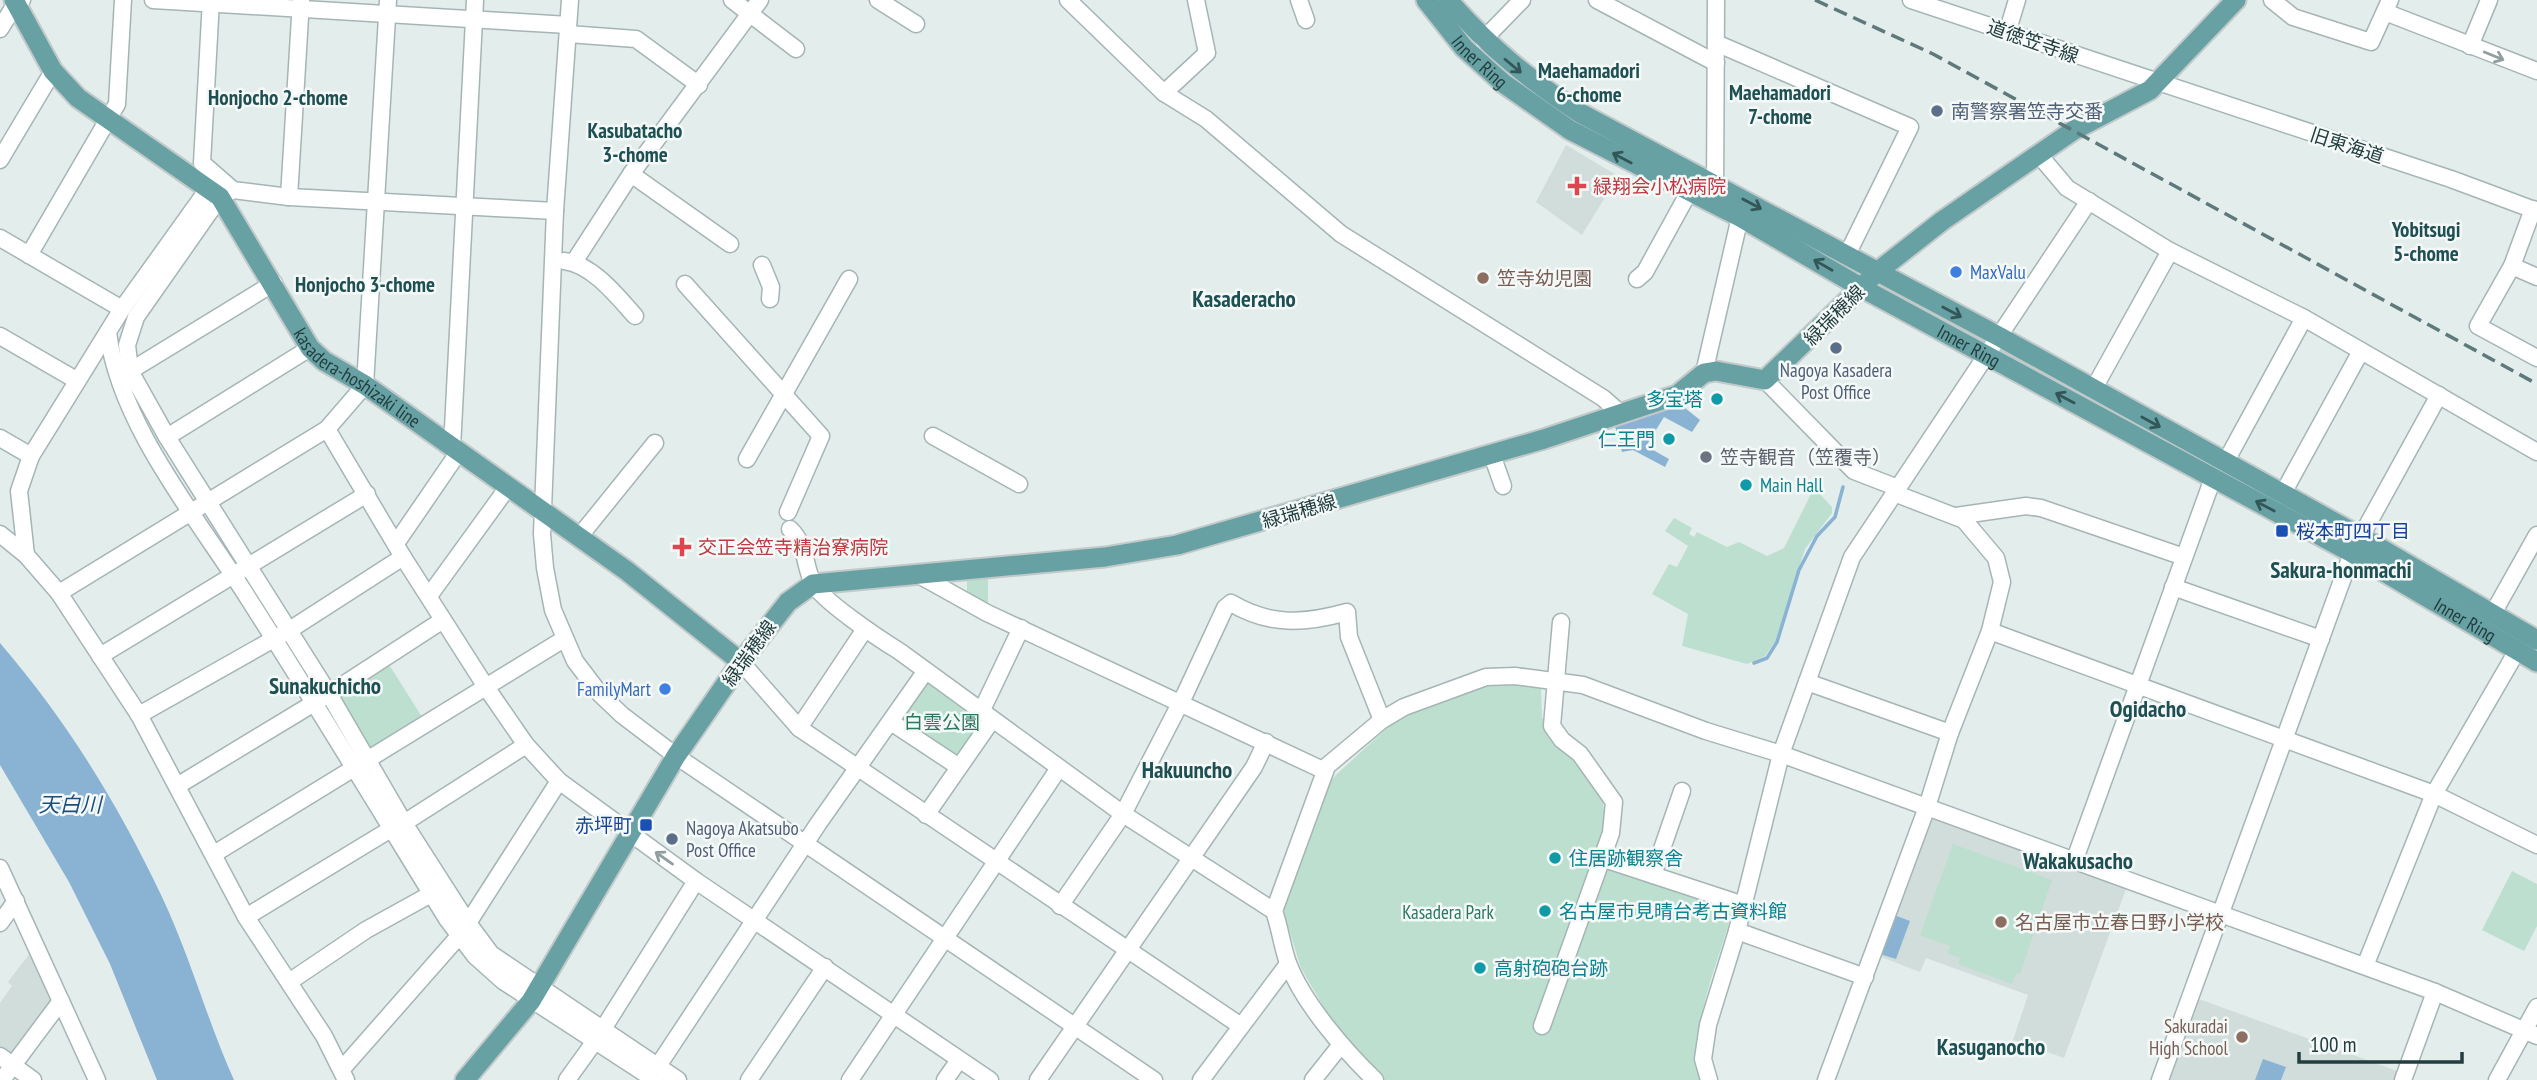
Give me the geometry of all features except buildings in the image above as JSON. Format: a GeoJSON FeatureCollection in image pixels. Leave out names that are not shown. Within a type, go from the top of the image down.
{"type":"FeatureCollection","features":[{"type":"Feature","properties":{"kind":"main road","name":"Inner Ring"},"geometry":{"type":"LineString","coordinates":[[1426,0],[1464,48],[1525,100],[1570,130],[1689,192],[1715,195],[1740,217],[1987,356],[2219,470],[2537,640]]}},
{"type":"Feature","properties":{"kind":"main road","name":"Inner Ring"},"geometry":{"type":"LineString","coordinates":[[1448,0],[1483,40],[1531,81],[1580,113],[1715,195],[1847,255],[2000,337],[2093,390],[2219,470],[2282,495],[2537,662]]}},
{"type":"Feature","properties":{"kind":"main road","name":"緑瑞穂線"},"geometry":{"type":"LineString","coordinates":[[1765,380],[1877,272],[1942,221],[2080,126],[2150,90],[2236,0]]}},
{"type":"Feature","properties":{"kind":"main road","name":"kasadera-hoshizaki line"},"geometry":{"type":"LineString","coordinates":[[17,1],[53,71],[78,98],[108,121],[220,192],[310,348],[324,362],[365,385],[542,510],[741,662]]}},
{"type":"Feature","properties":{"kind":"main road"},"geometry":{"type":"LineString","coordinates":[[1704,373],[1716,371],[1765,380]]}},
{"type":"Feature","properties":{"kind":"main road","name":"緑瑞穂線"},"geometry":{"type":"LineString","coordinates":[[465,1080],[536,993],[676,757],[741,662],[788,602],[813,584],[1105,557],[1177,545],[1492,455],[1677,395],[1704,373]]}},
{"type":"Feature","properties":{"kind":"street"},"geometry":{"type":"LineString","coordinates":[[29,255],[117,104],[123,0]]}},
{"type":"Feature","properties":{"kind":"street"},"geometry":{"type":"LineString","coordinates":[[153,0],[388,7],[636,39],[699,85]]}},
{"type":"Feature","properties":{"kind":"street"},"geometry":{"type":"LineString","coordinates":[[139,715],[281,635],[400,550],[455,450],[463,206],[475,0]]}},
{"type":"Feature","properties":{"kind":"street"},"geometry":{"type":"LineString","coordinates":[[570,0],[555,211],[542,510],[547,578],[553,610],[575,661],[600,694],[676,757],[1154,1080]]}},
{"type":"Feature","properties":{"kind":"street"},"geometry":{"type":"LineString","coordinates":[[732,0],[755,6],[796,49]]}},
{"type":"Feature","properties":{"kind":"street"},"geometry":{"type":"LineString","coordinates":[[878,0],[916,24]]}},
{"type":"Feature","properties":{"kind":"street"},"geometry":{"type":"LineString","coordinates":[[1068,0],[1164,93],[1206,119],[1341,234],[1603,398],[1619,412]]}},
{"type":"Feature","properties":{"kind":"street"},"geometry":{"type":"LineString","coordinates":[[1164,93],[1207,53],[1196,0]]}},
{"type":"Feature","properties":{"kind":"street"},"geometry":{"type":"LineString","coordinates":[[1299,0],[1306,20]]}},
{"type":"Feature","properties":{"kind":"street"},"geometry":{"type":"LineString","coordinates":[[1483,40],[1522,0]]}},
{"type":"Feature","properties":{"kind":"street"},"geometry":{"type":"LineString","coordinates":[[1597,0],[1716,63]]}},
{"type":"Feature","properties":{"kind":"street"},"geometry":{"type":"LineString","coordinates":[[1715,195],[1716,0]]}},
{"type":"Feature","properties":{"kind":"street","name":"道徳笠寺線"},"geometry":{"type":"LineString","coordinates":[[1911,0],[2156,82]]}},
{"type":"Feature","properties":{"kind":"street"},"geometry":{"type":"LineString","coordinates":[[2007,33],[2017,0]]}},
{"type":"Feature","properties":{"kind":"street"},"geometry":{"type":"LineString","coordinates":[[2272,0],[2293,17],[2371,41],[2388,6],[2470,46],[2537,71]]}},
{"type":"Feature","properties":{"kind":"street"},"geometry":{"type":"LineString","coordinates":[[2470,46],[2489,0]]}},
{"type":"Feature","properties":{"kind":"street"},"geometry":{"type":"LineString","coordinates":[[0,29],[17,1]]}},
{"type":"Feature","properties":{"kind":"street"},"geometry":{"type":"LineString","coordinates":[[211,2],[202,163],[220,192]]}},
{"type":"Feature","properties":{"kind":"street"},"geometry":{"type":"LineString","coordinates":[[289,197],[300,5]]}},
{"type":"Feature","properties":{"kind":"street"},"geometry":{"type":"LineString","coordinates":[[574,262],[631,174],[755,6]]}},
{"type":"Feature","properties":{"kind":"street"},"geometry":{"type":"LineString","coordinates":[[59,593],[327,429],[365,385],[388,7]]}},
{"type":"Feature","properties":{"kind":"street"},"geometry":{"type":"LineString","coordinates":[[1716,43],[1910,127],[1847,255]]}},
{"type":"Feature","properties":{"kind":"street"},"geometry":{"type":"LineString","coordinates":[[0,160],[53,71]]}},
{"type":"Feature","properties":{"kind":"street","name":"旧東海道"},"geometry":{"type":"LineString","coordinates":[[2156,82],[2438,175],[2535,210]]}},
{"type":"Feature","properties":{"kind":"street"},"geometry":{"type":"LineString","coordinates":[[2040,156],[2067,188],[2170,251],[2304,318],[2537,452]]}},
{"type":"Feature","properties":{"kind":"street"},"geometry":{"type":"LineString","coordinates":[[631,174],[730,244]]}},
{"type":"Feature","properties":{"kind":"street"},"geometry":{"type":"LineString","coordinates":[[220,192],[555,211]]}},
{"type":"Feature","properties":{"kind":"street"},"geometry":{"type":"LineString","coordinates":[[26,555],[19,491],[31,456],[122,309],[220,192]]}},
{"type":"Feature","properties":{"kind":"street"},"geometry":{"type":"LineString","coordinates":[[220,192],[136,317],[127,345],[130,370],[167,437],[249,567],[314,704],[360,765],[463,930]]}},
{"type":"Feature","properties":{"kind":"street"},"geometry":{"type":"LineString","coordinates":[[1637,279],[1645,272],[1689,192]]}},
{"type":"Feature","properties":{"kind":"street"},"geometry":{"type":"LineString","coordinates":[[1709,1080],[1703,1059],[1708,1025],[1737,931],[1781,754],[1852,557],[2089,201]]}},
{"type":"Feature","properties":{"kind":"street"},"geometry":{"type":"LineString","coordinates":[[2535,210],[2512,266],[2478,327],[2537,358]]}},
{"type":"Feature","properties":{"kind":"street"},"geometry":{"type":"LineString","coordinates":[[1704,373],[1740,217]]}},
{"type":"Feature","properties":{"kind":"street"},"geometry":{"type":"LineString","coordinates":[[0,237],[122,309]]}},
{"type":"Feature","properties":{"kind":"street"},"geometry":{"type":"LineString","coordinates":[[2093,390],[2170,251]]}},
{"type":"Feature","properties":{"kind":"street"},"geometry":{"type":"LineString","coordinates":[[553,259],[574,262],[612,290],[635,316]]}},
{"type":"Feature","properties":{"kind":"street"},"geometry":{"type":"LineString","coordinates":[[762,265],[771,287],[770,299]]}},
{"type":"Feature","properties":{"kind":"street"},"geometry":{"type":"LineString","coordinates":[[2512,266],[2537,277]]}},
{"type":"Feature","properties":{"kind":"street"},"geometry":{"type":"LineString","coordinates":[[747,459],[849,279]]}},
{"type":"Feature","properties":{"kind":"street"},"geometry":{"type":"LineString","coordinates":[[130,370],[274,283]]}},
{"type":"Feature","properties":{"kind":"street"},"geometry":{"type":"LineString","coordinates":[[685,284],[821,436],[789,520],[799,539],[813,584],[865,629],[1123,814],[1274,911]]}},
{"type":"Feature","properties":{"kind":"street"},"geometry":{"type":"LineString","coordinates":[[2075,859],[2184,557],[2219,470],[2304,318]]}},
{"type":"Feature","properties":{"kind":"street"},"geometry":{"type":"LineString","coordinates":[[108,332],[118,383],[190,512],[233,574],[328,694],[360,765]]}},
{"type":"Feature","properties":{"kind":"street"},"geometry":{"type":"LineString","coordinates":[[0,336],[76,380]]}},
{"type":"Feature","properties":{"kind":"street"},"geometry":{"type":"LineString","coordinates":[[167,437],[310,348]]}},
{"type":"Feature","properties":{"kind":"street"},"geometry":{"type":"LineString","coordinates":[[2282,495],[2361,351]]}},
{"type":"Feature","properties":{"kind":"street"},"geometry":{"type":"LineString","coordinates":[[1765,380],[1854,471],[1956,516],[1980,536],[1996,558],[2002,582],[1990,631],[1950,733],[1927,807],[1826,1080]]}},
{"type":"Feature","properties":{"kind":"street"},"geometry":{"type":"LineString","coordinates":[[2160,1080],[2357,545],[2439,395]]}},
{"type":"Feature","properties":{"kind":"street"},"geometry":{"type":"LineString","coordinates":[[327,429],[486,687],[526,746],[559,781],[696,881],[990,1080]]}},
{"type":"Feature","properties":{"kind":"street"},"geometry":{"type":"LineString","coordinates":[[933,436],[1019,484]]}},
{"type":"Feature","properties":{"kind":"street"},"geometry":{"type":"LineString","coordinates":[[0,438],[31,456]]}},
{"type":"Feature","properties":{"kind":"street"},"geometry":{"type":"LineString","coordinates":[[579,537],[654,443]]}},
{"type":"Feature","properties":{"kind":"street"},"geometry":{"type":"LineString","coordinates":[[1492,455],[1503,486]]}},
{"type":"Feature","properties":{"kind":"street"},"geometry":{"type":"LineString","coordinates":[[429,596],[508,487]]}},
{"type":"Feature","properties":{"kind":"street"},"geometry":{"type":"LineString","coordinates":[[100,656],[367,494]]}},
{"type":"Feature","properties":{"kind":"street"},"geometry":{"type":"LineString","coordinates":[[1956,516],[2026,506],[2041,508],[2184,557]]}},
{"type":"Feature","properties":{"kind":"street"},"geometry":{"type":"LineString","coordinates":[[0,534],[26,555],[59,593],[139,715],[247,917],[344,1074],[463,930],[559,781]]}},
{"type":"Feature","properties":{"kind":"street"},"geometry":{"type":"LineString","coordinates":[[2492,615],[2537,535]]}},
{"type":"Feature","properties":{"kind":"street"},"geometry":{"type":"LineString","coordinates":[[917,574],[1021,628],[1325,771]]}},
{"type":"Feature","properties":{"kind":"street"},"geometry":{"type":"LineString","coordinates":[[2173,587],[2321,639]]}},
{"type":"Feature","properties":{"kind":"street"},"geometry":{"type":"LineString","coordinates":[[1060,906],[1123,814],[1225,608],[1231,603],[1262,617],[1293,623],[1347,612],[1349,637],[1381,720]]}},
{"type":"Feature","properties":{"kind":"street"},"geometry":{"type":"LineString","coordinates":[[177,786],[314,704],[443,620]]}},
{"type":"Feature","properties":{"kind":"street"},"geometry":{"type":"LineString","coordinates":[[1542,1026],[1611,833],[1614,802],[1580,754],[1562,740],[1552,726],[1561,622]]}},
{"type":"Feature","properties":{"kind":"street"},"geometry":{"type":"LineString","coordinates":[[926,815],[960,767],[986,716],[1021,628]]}},
{"type":"Feature","properties":{"kind":"street"},"geometry":{"type":"LineString","coordinates":[[799,728],[865,629]]}},
{"type":"Feature","properties":{"kind":"street"},"geometry":{"type":"LineString","coordinates":[[1990,631],[2286,737],[2434,794],[2537,845]]}},
{"type":"Feature","properties":{"kind":"street"},"geometry":{"type":"LineString","coordinates":[[214,854],[564,639]]}},
{"type":"Feature","properties":{"kind":"street"},"geometry":{"type":"LineString","coordinates":[[2365,967],[2434,794],[2517,651]]}},
{"type":"Feature","properties":{"kind":"street"},"geometry":{"type":"LineString","coordinates":[[741,662],[799,728],[1126,951],[1241,1026]]}},
{"type":"Feature","properties":{"kind":"street"},"geometry":{"type":"LineString","coordinates":[[653,1076],[807,845],[818,824],[925,672]]}},
{"type":"Feature","properties":{"kind":"street"},"geometry":{"type":"LineString","coordinates":[[1375,1080],[1340,1046],[1288,964],[1274,911],[1325,771],[1381,720],[1404,707],[1486,677],[1515,676],[1583,685],[1706,731],[1781,754],[2075,859],[2220,915],[2435,992],[2531,1033]]}},
{"type":"Feature","properties":{"kind":"street"},"geometry":{"type":"LineString","coordinates":[[1807,682],[1950,733]]}},
{"type":"Feature","properties":{"kind":"street"},"geometry":{"type":"LineString","coordinates":[[891,722],[960,767]]}},
{"type":"Feature","properties":{"kind":"street"},"geometry":{"type":"LineString","coordinates":[[1038,1080],[1254,767],[1266,742]]}},
{"type":"Feature","properties":{"kind":"street"},"geometry":{"type":"LineString","coordinates":[[247,917],[526,746]]}},
{"type":"Feature","properties":{"kind":"street"},"geometry":{"type":"LineString","coordinates":[[850,1080],[1059,768]]}},
{"type":"Feature","properties":{"kind":"street"},"geometry":{"type":"LineString","coordinates":[[1653,875],[1682,791]]}},
{"type":"Feature","properties":{"kind":"street"},"geometry":{"type":"LineString","coordinates":[[397,826],[431,894],[463,930],[536,993],[599,1035],[653,1076],[678,1080]]}},
{"type":"Feature","properties":{"kind":"street"},"geometry":{"type":"LineString","coordinates":[[1601,858],[1744,905]]}},
{"type":"Feature","properties":{"kind":"street"},"geometry":{"type":"LineString","coordinates":[[0,868],[97,1080]]}},
{"type":"Feature","properties":{"kind":"street"},"geometry":{"type":"LineString","coordinates":[[567,1080],[599,1035],[696,881]]}},
{"type":"Feature","properties":{"kind":"street"},"geometry":{"type":"LineString","coordinates":[[289,982],[366,930],[431,894]]}},
{"type":"Feature","properties":{"kind":"street"},"geometry":{"type":"LineString","coordinates":[[0,923],[16,901]]}},
{"type":"Feature","properties":{"kind":"street"},"geometry":{"type":"LineString","coordinates":[[1737,931],[1865,977]]}},
{"type":"Feature","properties":{"kind":"street"},"geometry":{"type":"LineString","coordinates":[[1201,1080],[1288,964]]}},
{"type":"Feature","properties":{"kind":"street"},"geometry":{"type":"LineString","coordinates":[[749,1080],[824,967]]}},
{"type":"Feature","properties":{"kind":"street"},"geometry":{"type":"LineString","coordinates":[[2403,1080],[2435,992]]}},
{"type":"Feature","properties":{"kind":"street"},"geometry":{"type":"LineString","coordinates":[[2,1080],[6,1060],[61,1000]]}},
{"type":"Feature","properties":{"kind":"street"},"geometry":{"type":"LineString","coordinates":[[2497,1080],[2531,1033],[2537,1007]]}},
{"type":"Feature","properties":{"kind":"street"},"geometry":{"type":"LineString","coordinates":[[1313,1080],[1340,1046]]}},
{"type":"Feature","properties":{"kind":"street"},"geometry":{"type":"LineString","coordinates":[[6,1060],[33,1080]]}},
{"type":"Feature","properties":{"kind":"street"},"geometry":{"type":"LineString","coordinates":[[945,1080],[959,1060]]}},
{"type":"Feature","properties":{"kind":"shaded area","name":"緑翔会小松病院"},"geometry":{"type":"Polygon","coordinates":[[[1566,145],[1618,176],[1582,235],[1536,202],[1566,145]]]}},
{"type":"Feature","properties":{"kind":"shaded area","name":"名古屋市立春日野小学校"},"geometry":{"type":"Polygon","coordinates":[[[1929,818],[2126,889],[2064,1058],[2013,1040],[2028,995],[1926,958],[1920,972],[1876,955],[1929,818]]]}},
{"type":"Feature","properties":{"kind":"shaded area"},"geometry":{"type":"Polygon","coordinates":[[[30,953],[51,1002],[15,1055],[8,1056],[0,1050],[0,1003],[12,986],[8,982],[30,953]]]}},
{"type":"Feature","properties":{"kind":"shaded area","name":"Sakuradai High School"},"geometry":{"type":"Polygon","coordinates":[[[2199,999],[2400,1072],[2398,1080],[2166,1080],[2195,1001],[2199,999]]]}},
{"type":"Feature","properties":{"kind":"green space"},"geometry":{"type":"Polygon","coordinates":[[[1814,488],[1832,507],[1832,513],[1805,549],[1776,640],[1765,656],[1747,664],[1682,646],[1688,614],[1652,594],[1669,564],[1677,567],[1688,546],[1665,531],[1674,518],[1692,528],[1689,534],[1694,537],[1697,532],[1727,547],[1739,542],[1767,556],[1784,548],[1814,488]]]}},
{"type":"Feature","properties":{"kind":"green space"},"geometry":{"type":"Polygon","coordinates":[[[988,577],[988,607],[967,596],[967,578],[988,577]]]}},
{"type":"Feature","properties":{"kind":"green space"},"geometry":{"type":"Polygon","coordinates":[[[388,663],[422,717],[369,753],[335,696],[388,663]]]}},
{"type":"Feature","properties":{"kind":"green space","name":"白雲公園"},"geometry":{"type":"Polygon","coordinates":[[[925,681],[987,723],[959,764],[897,722],[925,681]]]}},
{"type":"Feature","properties":{"kind":"green space","name":"Kasadera Park"},"geometry":{"type":"Polygon","coordinates":[[[1492,684],[1541,686],[1542,717],[1547,730],[1601,788],[1606,827],[1596,861],[1728,909],[1731,916],[1701,1018],[1698,1060],[1701,1080],[1384,1080],[1334,1025],[1301,968],[1282,907],[1329,782],[1398,718],[1492,684]]]}},
{"type":"Feature","properties":{"kind":"green space"},"geometry":{"type":"Polygon","coordinates":[[[1953,844],[2052,880],[2020,974],[2016,973],[2012,984],[1958,964],[1960,958],[1948,954],[1950,946],[1920,935],[1953,844]]]}},
{"type":"Feature","properties":{"kind":"green space"},"geometry":{"type":"Polygon","coordinates":[[[2512,871],[2537,884],[2537,926],[2524,951],[2482,930],[2512,871]]]}},
{"type":"Feature","properties":{"kind":"water"},"geometry":{"type":"Polygon","coordinates":[[[1680,404],[1700,420],[1692,432],[1664,417],[1646,446],[1669,459],[1665,467],[1633,450],[1622,452],[1613,419],[1628,416],[1636,421],[1643,412],[1680,404]]]}},
{"type":"Feature","properties":{"kind":"water","name":"天白川"},"geometry":{"type":"Polygon","coordinates":[[[0,643],[69,733],[128,829],[172,919],[234,1080],[157,1080],[110,964],[69,882],[0,765],[0,643]]]}},
{"type":"Feature","properties":{"kind":"water"},"geometry":{"type":"Polygon","coordinates":[[[1894,915],[1910,921],[1896,959],[1880,954],[1894,915]]]}},
{"type":"Feature","properties":{"kind":"water"},"geometry":{"type":"Polygon","coordinates":[[[2263,1059],[2286,1067],[2281,1080],[2255,1080],[2263,1059]]]}},
{"type":"Feature","properties":{"kind":"waterway"},"geometry":{"type":"LineString","coordinates":[[1754,663],[1767,658],[1777,642],[1799,570],[1817,536],[1835,517],[1843,487]]}},
{"type":"Feature","properties":{"kind":"railway"},"geometry":{"type":"LineString","coordinates":[[1815,0],[1933,54],[2537,384]]}},
{"type":"Feature","properties":{"kind":"place","name":"南警察署笠寺交番"},"geometry":{"type":"Point","coordinates":[1937,111]}},
{"type":"Feature","properties":{"kind":"place","name":"緑翔会小松病院"},"geometry":{"type":"Point","coordinates":[1577,186]}},
{"type":"Feature","properties":{"kind":"place","name":"MaxValu"},"geometry":{"type":"Point","coordinates":[1956,272]}},
{"type":"Feature","properties":{"kind":"place","name":"笠寺幼児園"},"geometry":{"type":"Point","coordinates":[1483,278]}},
{"type":"Feature","properties":{"kind":"place","name":"Nagoya Kasadera Post Office"},"geometry":{"type":"Point","coordinates":[1836,348]}},
{"type":"Feature","properties":{"kind":"place","name":"多宝塔"},"geometry":{"type":"Point","coordinates":[1717,399]}},
{"type":"Feature","properties":{"kind":"place","name":"仁王門"},"geometry":{"type":"Point","coordinates":[1669,439]}},
{"type":"Feature","properties":{"kind":"place","name":"笠寺観音（笠覆寺）"},"geometry":{"type":"Point","coordinates":[1706,457]}},
{"type":"Feature","properties":{"kind":"place","name":"Main Hall"},"geometry":{"type":"Point","coordinates":[1746,485]}},
{"type":"Feature","properties":{"kind":"place","name":"桜本町四丁目"},"geometry":{"type":"Point","coordinates":[2282,531]}},
{"type":"Feature","properties":{"kind":"place","name":"交正会笠寺精治寮病院"},"geometry":{"type":"Point","coordinates":[682,547]}},
{"type":"Feature","properties":{"kind":"place","name":"FamilyMart"},"geometry":{"type":"Point","coordinates":[665,689]}},
{"type":"Feature","properties":{"kind":"place","name":"赤坪町"},"geometry":{"type":"Point","coordinates":[646,825]}},
{"type":"Feature","properties":{"kind":"place","name":"Nagoya Akatsubo Post Office"},"geometry":{"type":"Point","coordinates":[672,839]}},
{"type":"Feature","properties":{"kind":"place","name":"住居跡観察舎"},"geometry":{"type":"Point","coordinates":[1555,858]}},
{"type":"Feature","properties":{"kind":"place","name":"名古屋市見晴台考古資料館"},"geometry":{"type":"Point","coordinates":[1545,911]}},
{"type":"Feature","properties":{"kind":"place","name":"名古屋市立春日野小学校"},"geometry":{"type":"Point","coordinates":[2001,922]}},
{"type":"Feature","properties":{"kind":"place","name":"高射砲砲台跡"},"geometry":{"type":"Point","coordinates":[1480,968]}},
{"type":"Feature","properties":{"kind":"place","name":"Sakuradai High School"},"geometry":{"type":"Point","coordinates":[2242,1037]}},
{"type":"Feature","properties":{"kind":"district","name":"Maehamadori 6-chome"},"geometry":{"type":"Point","coordinates":[1589,82]}},
{"type":"Feature","properties":{"kind":"district","name":"Honjocho 2-chome"},"geometry":{"type":"Point","coordinates":[278,97]}},
{"type":"Feature","properties":{"kind":"district","name":"Maehamadori 7-chome"},"geometry":{"type":"Point","coordinates":[1780,104]}},
{"type":"Feature","properties":{"kind":"district","name":"Kasubatacho 3-chome"},"geometry":{"type":"Point","coordinates":[635,142]}},
{"type":"Feature","properties":{"kind":"district","name":"Yobitsugi 5-chome"},"geometry":{"type":"Point","coordinates":[2426,241]}},
{"type":"Feature","properties":{"kind":"district","name":"Honjocho 3-chome"},"geometry":{"type":"Point","coordinates":[365,284]}},
{"type":"Feature","properties":{"kind":"district","name":"Kasaderacho"},"geometry":{"type":"Point","coordinates":[1244,298]}},
{"type":"Feature","properties":{"kind":"district","name":"Sakura-honmachi"},"geometry":{"type":"Point","coordinates":[2341,569]}},
{"type":"Feature","properties":{"kind":"district","name":"Sunakuchicho"},"geometry":{"type":"Point","coordinates":[325,685]}},
{"type":"Feature","properties":{"kind":"district","name":"Ogidacho"},"geometry":{"type":"Point","coordinates":[2148,708]}},
{"type":"Feature","properties":{"kind":"district","name":"Hakuuncho"},"geometry":{"type":"Point","coordinates":[1187,769]}},
{"type":"Feature","properties":{"kind":"district","name":"Wakakusacho"},"geometry":{"type":"Point","coordinates":[2078,860]}},
{"type":"Feature","properties":{"kind":"district","name":"Kasuganocho"},"geometry":{"type":"Point","coordinates":[1991,1046]}}]}
